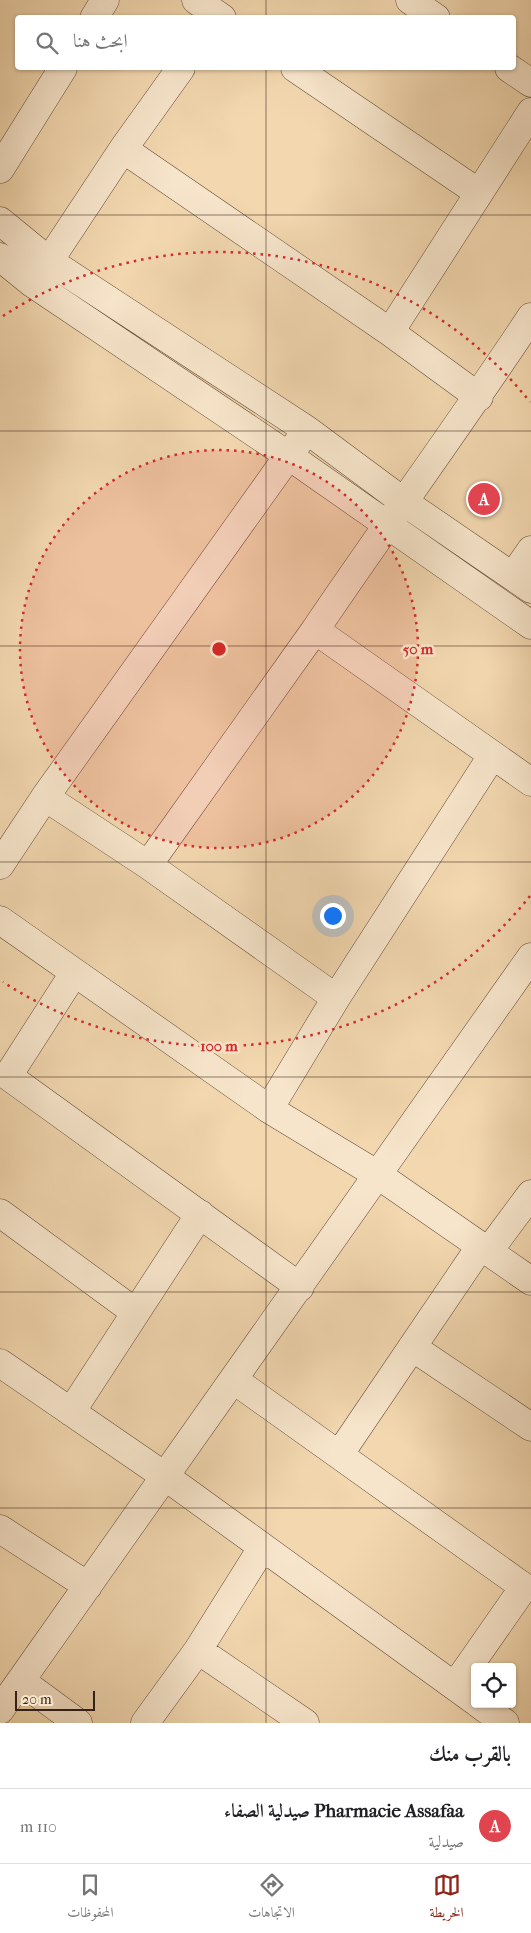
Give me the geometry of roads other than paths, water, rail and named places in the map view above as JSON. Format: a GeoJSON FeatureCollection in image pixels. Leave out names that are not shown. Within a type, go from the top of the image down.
{"type":"FeatureCollection","features":[{"type":"Feature","properties":{"kind":"street"},"geometry":{"type":"LineString","coordinates":[[96,15],[104,0]]}},
{"type":"Feature","properties":{"kind":"street"},"geometry":{"type":"LineString","coordinates":[[196,0],[216,15]]}},
{"type":"Feature","properties":{"kind":"street"},"geometry":{"type":"LineString","coordinates":[[410,0],[432,15]]}},
{"type":"Feature","properties":{"kind":"street"},"geometry":{"type":"LineString","coordinates":[[0,169],[62,70]]}},
{"type":"Feature","properties":{"kind":"street"},"geometry":{"type":"LineString","coordinates":[[49,260],[123,149],[180,70]]}},
{"type":"Feature","properties":{"kind":"street"},"geometry":{"type":"LineString","coordinates":[[298,70],[479,193]]}},
{"type":"Feature","properties":{"kind":"street"},"geometry":{"type":"LineString","coordinates":[[512,70],[531,83]]}},
{"type":"Feature","properties":{"kind":"street"},"geometry":{"type":"LineString","coordinates":[[390,332],[531,112]]}},
{"type":"Feature","properties":{"kind":"street"},"geometry":{"type":"LineString","coordinates":[[123,149],[390,332],[479,396]]}},
{"type":"Feature","properties":{"kind":"street"},"geometry":{"type":"LineString","coordinates":[[0,221],[49,260],[307,430],[404,502],[522,582],[531,550]]}},
{"type":"Feature","properties":{"kind":"street"},"geometry":{"type":"LineString","coordinates":[[0,257],[32,283],[289,456],[531,625]]}},
{"type":"Feature","properties":{"kind":"street"},"geometry":{"type":"LineString","coordinates":[[148,865],[479,396],[531,317]]}},
{"type":"Feature","properties":{"kind":"street"},"geometry":{"type":"LineString","coordinates":[[0,865],[45,797],[307,430]]}},
{"type":"Feature","properties":{"kind":"street"},"geometry":{"type":"LineString","coordinates":[[315,630],[531,782]]}},
{"type":"Feature","properties":{"kind":"street"},"geometry":{"type":"LineString","coordinates":[[269,1109],[336,998],[492,756]]}},
{"type":"Feature","properties":{"kind":"street"},"geometry":{"type":"LineString","coordinates":[[45,797],[148,865],[336,998]]}},
{"type":"Feature","properties":{"kind":"street"},"geometry":{"type":"LineString","coordinates":[[0,920],[269,1109],[378,1175],[531,1281]]}},
{"type":"Feature","properties":{"kind":"street"},"geometry":{"type":"LineString","coordinates":[[0,1710],[531,957]]}},
{"type":"Feature","properties":{"kind":"street"},"geometry":{"type":"LineString","coordinates":[[74,973],[4,1083],[200,1214],[300,1287]]}},
{"type":"Feature","properties":{"kind":"street"},"geometry":{"type":"LineString","coordinates":[[339,1455],[412,1347],[484,1250],[531,1194]]}},
{"type":"Feature","properties":{"kind":"street"},"geometry":{"type":"LineString","coordinates":[[0,1213],[135,1312]]}},
{"type":"Feature","properties":{"kind":"street"},"geometry":{"type":"LineString","coordinates":[[71,1412],[200,1214]]}},
{"type":"Feature","properties":{"kind":"street"},"geometry":{"type":"LineString","coordinates":[[412,1347],[531,1427]]}},
{"type":"Feature","properties":{"kind":"street"},"geometry":{"type":"LineString","coordinates":[[0,1363],[166,1477],[465,1694],[527,1581],[339,1455],[234,1380]]}},
{"type":"Feature","properties":{"kind":"street"},"geometry":{"type":"LineString","coordinates":[[0,1529],[88,1586]]}},
{"type":"Feature","properties":{"kind":"street"},"geometry":{"type":"LineString","coordinates":[[145,1723],[198,1650],[262,1548]]}},
{"type":"Feature","properties":{"kind":"street"},"geometry":{"type":"LineString","coordinates":[[198,1650],[305,1723]]}},
{"type":"Feature","properties":{"kind":"street"},"geometry":{"type":"LineString","coordinates":[[21,1681],[78,1723]]}},
{"type":"Feature","properties":{"kind":"street"},"geometry":{"type":"LineString","coordinates":[[484,1708],[504,1723]]}},
{"type":"Feature","properties":{"kind":"place","name":"Pharmacie Assafaa صيدلية الصفاء"},"geometry":{"type":"Point","coordinates":[484,499]}}]}
